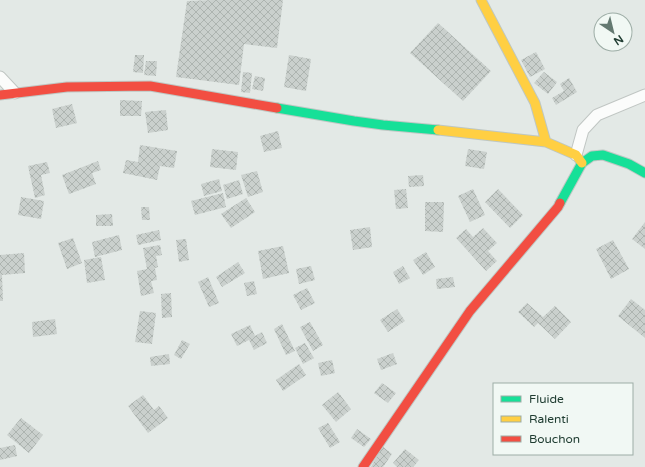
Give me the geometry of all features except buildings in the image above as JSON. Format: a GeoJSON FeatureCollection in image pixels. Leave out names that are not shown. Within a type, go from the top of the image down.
{"type":"FeatureCollection","features":[{"type":"Feature","properties":{"kind":"street"},"geometry":{"type":"LineString","coordinates":[[481,0],[535,103],[546,142]]}},
{"type":"Feature","properties":{"kind":"street"},"geometry":{"type":"LineString","coordinates":[[0,77],[15,93]]}},
{"type":"Feature","properties":{"kind":"street"},"geometry":{"type":"LineString","coordinates":[[0,95],[67,87],[150,86],[354,121],[546,142],[579,159],[603,155],[629,164],[645,173]]}},
{"type":"Feature","properties":{"kind":"street"},"geometry":{"type":"LineString","coordinates":[[363,467],[470,311],[558,207],[579,159],[583,130],[597,115],[645,95]]}},
{"type":"Feature","properties":{"kind":"traffic: fast"},"geometry":{"type":"LineString","coordinates":[[277,108],[383,125],[438,130]]}},
{"type":"Feature","properties":{"kind":"traffic: fast"},"geometry":{"type":"LineString","coordinates":[[560,203],[582,163],[592,156],[603,155],[629,164],[645,173]]}},
{"type":"Feature","properties":{"kind":"traffic: slow"},"geometry":{"type":"LineString","coordinates":[[481,0],[535,103],[546,142]]}},
{"type":"Feature","properties":{"kind":"traffic: slow"},"geometry":{"type":"LineString","coordinates":[[438,130],[546,142],[576,155],[582,163]]}},
{"type":"Feature","properties":{"kind":"traffic: jam"},"geometry":{"type":"LineString","coordinates":[[0,95],[67,87],[150,86],[277,108]]}},
{"type":"Feature","properties":{"kind":"traffic: jam"},"geometry":{"type":"LineString","coordinates":[[363,467],[470,311],[560,203]]}}]}
